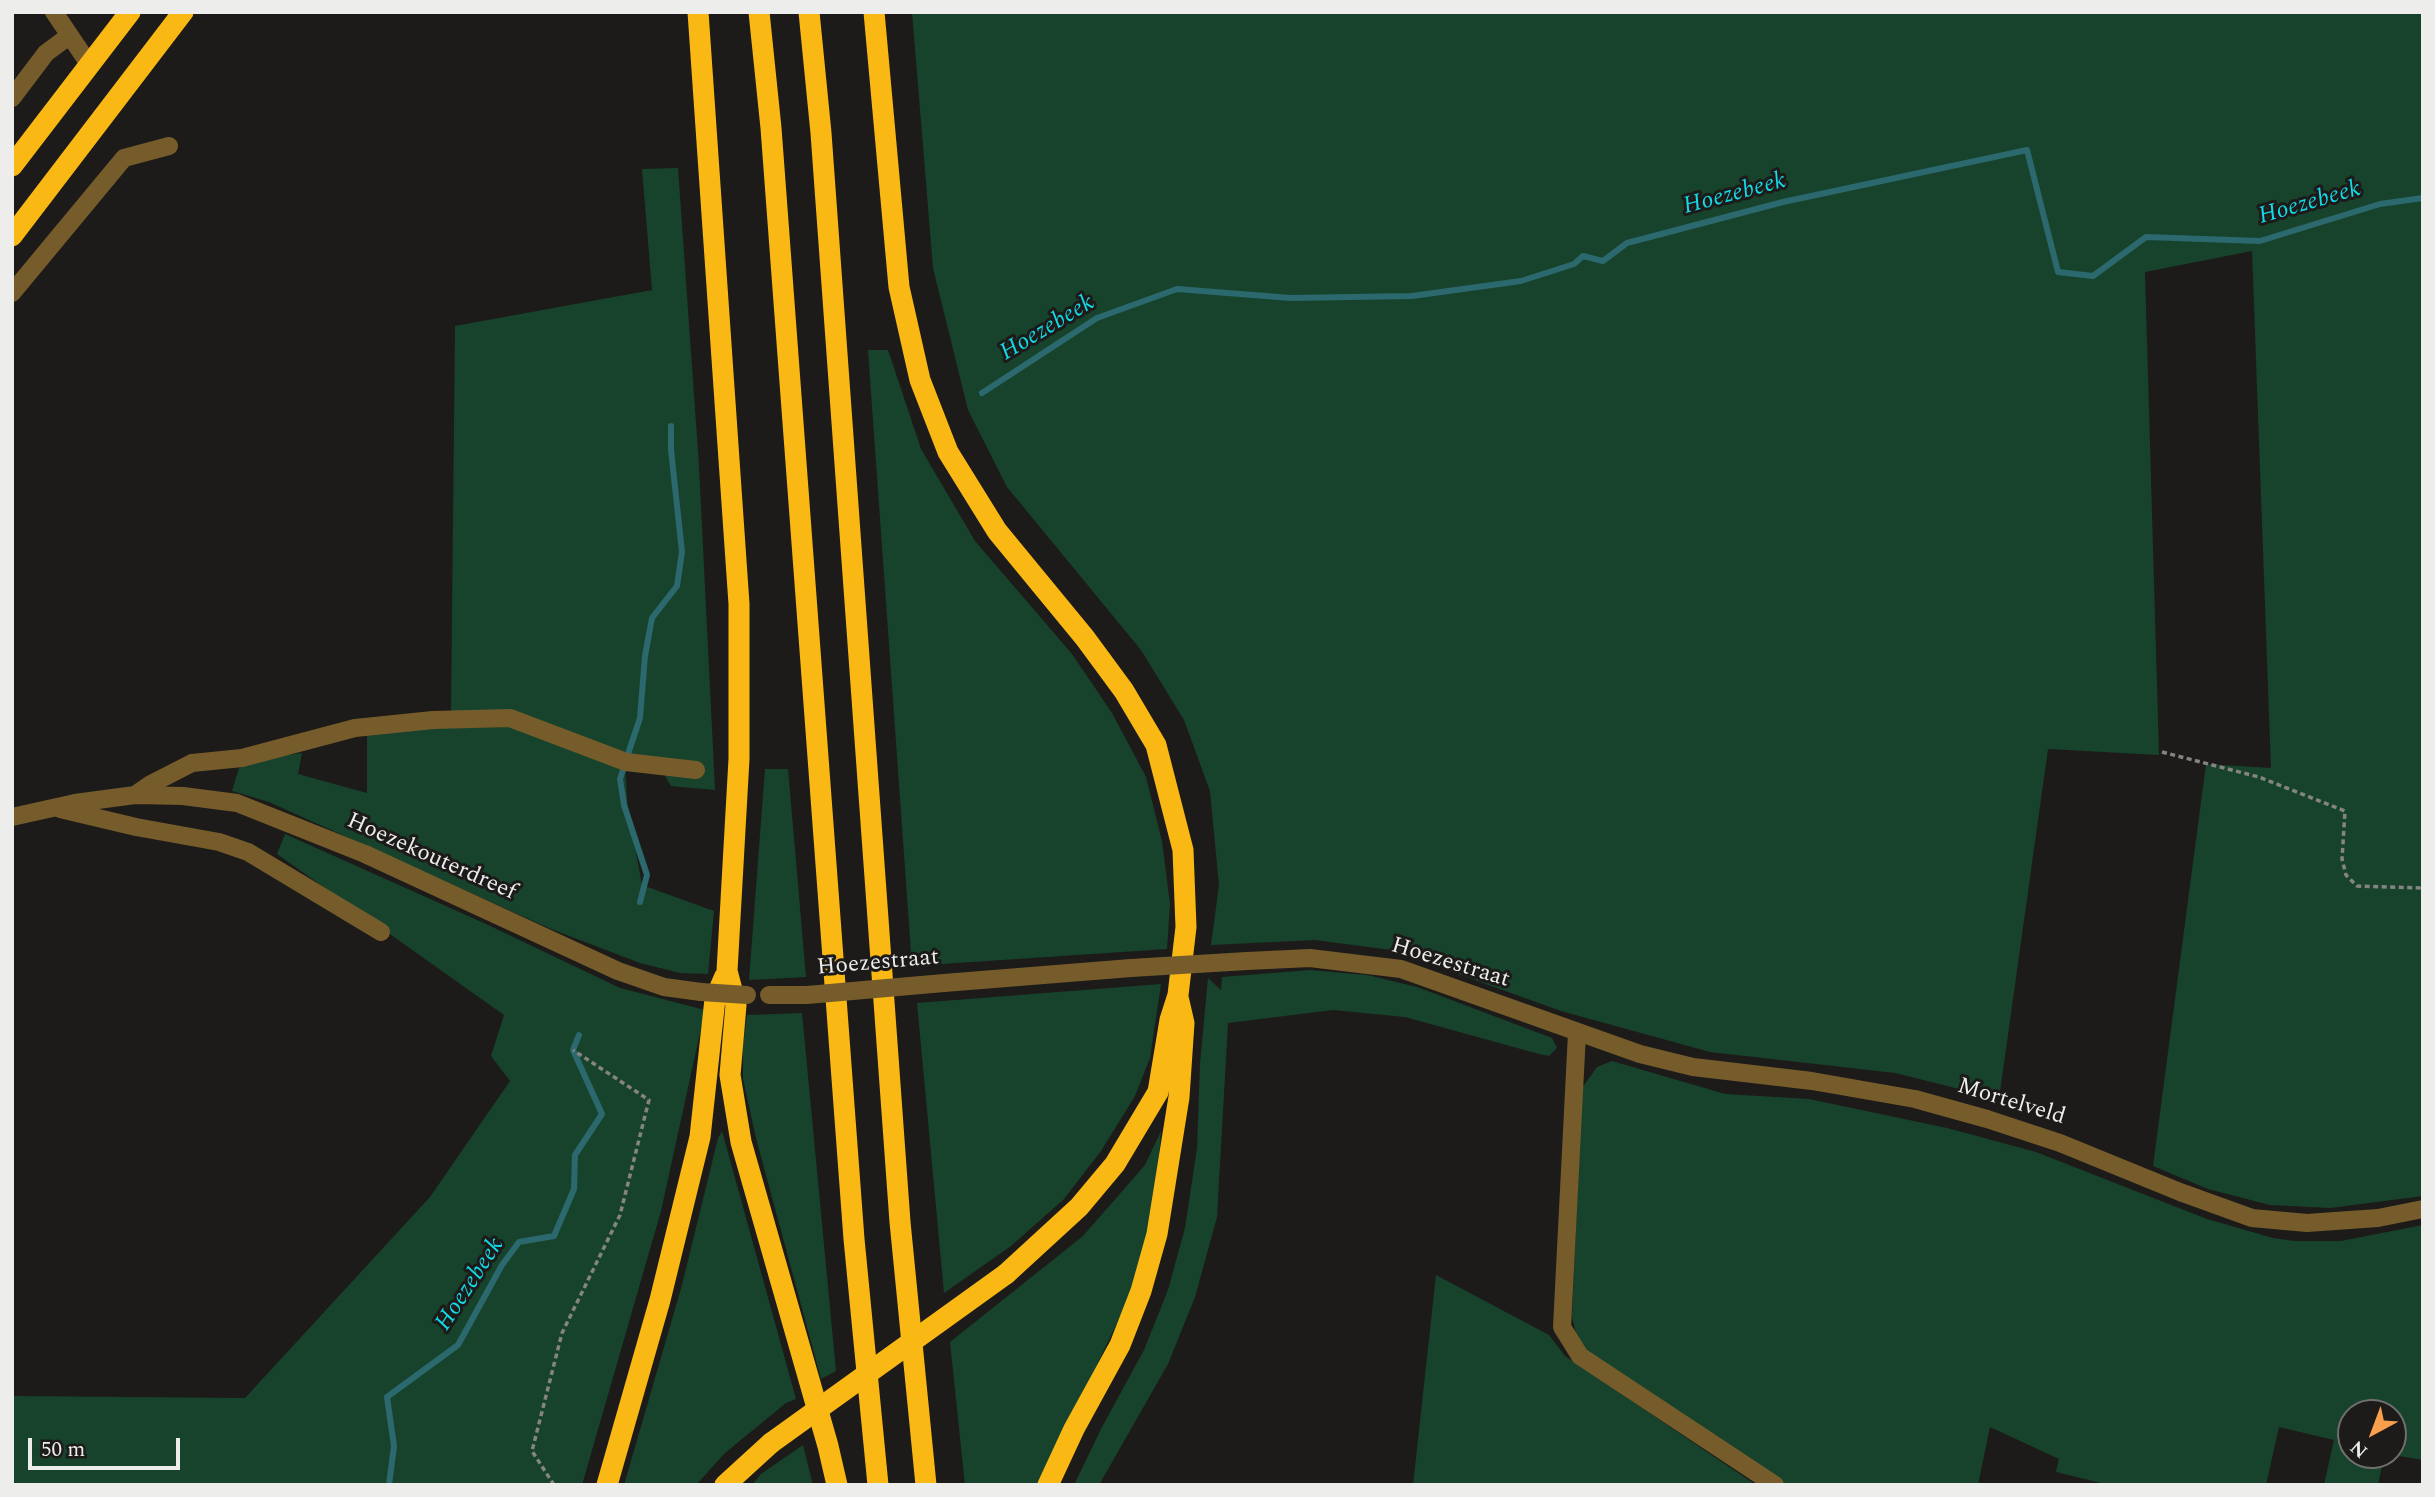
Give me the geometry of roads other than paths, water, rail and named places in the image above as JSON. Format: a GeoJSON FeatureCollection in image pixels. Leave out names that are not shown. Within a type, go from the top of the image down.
{"type":"FeatureCollection","features":[{"type":"Feature","properties":{"kind":"highway"},"geometry":{"type":"LineString","coordinates":[[12,166],[130,12]]}},
{"type":"Feature","properties":{"kind":"highway"},"geometry":{"type":"LineString","coordinates":[[12,236],[183,12]]}},
{"type":"Feature","properties":{"kind":"highway"},"geometry":{"type":"LineString","coordinates":[[698,12],[739,604],[739,759],[727,971],[736,1005],[730,1075],[741,1142],[837,1485]]}},
{"type":"Feature","properties":{"kind":"highway"},"geometry":{"type":"LineString","coordinates":[[759,12],[771,128],[854,1239],[878,1485]]}},
{"type":"Feature","properties":{"kind":"highway"},"geometry":{"type":"LineString","coordinates":[[809,12],[821,133],[900,1223],[926,1485]]}},
{"type":"Feature","properties":{"kind":"highway"},"geometry":{"type":"LineString","coordinates":[[725,1485],[771,1443],[1006,1274],[1079,1207],[1115,1164],[1158,1092],[1170,1020],[1178,995],[1186,927],[1183,850],[1156,745],[1124,691],[1085,638],[997,531],[948,452],[920,380],[900,286],[874,12]]}},
{"type":"Feature","properties":{"kind":"highway"},"geometry":{"type":"LineString","coordinates":[[607,1485],[660,1300],[700,1137],[715,999],[727,971]]}},
{"type":"Feature","properties":{"kind":"highway"},"geometry":{"type":"LineString","coordinates":[[1048,1485],[1073,1429],[1120,1345],[1141,1291],[1157,1234],[1179,1097],[1184,1023],[1178,995]]}},
{"type":"Feature","properties":{"kind":"street"},"geometry":{"type":"LineString","coordinates":[[54,12],[89,64]]}},
{"type":"Feature","properties":{"kind":"street"},"geometry":{"type":"LineString","coordinates":[[12,98],[46,53],[69,36]]}},
{"type":"Feature","properties":{"kind":"street"},"geometry":{"type":"LineString","coordinates":[[12,293],[124,158],[169,146]]}},
{"type":"Feature","properties":{"kind":"street","name":"Hoezekouterdreef"},"geometry":{"type":"LineString","coordinates":[[135,795],[192,763],[242,758],[355,728],[433,720],[510,718],[626,762],[696,770]]}},
{"type":"Feature","properties":{"kind":"street","name":"Hoezekouterdreef"},"geometry":{"type":"LineString","coordinates":[[12,817],[75,803],[135,795],[183,796],[237,803],[365,854],[618,971],[664,987],[701,992]]}},
{"type":"Feature","properties":{"kind":"street","name":"Hoezekouterdreef"},"geometry":{"type":"LineString","coordinates":[[54,808],[219,842],[248,852],[381,932]]}},
{"type":"Feature","properties":{"kind":"street","name":"Hoezestraat"},"geometry":{"type":"LineString","coordinates":[[701,992],[807,995],[1131,968],[1310,958],[1401,969],[1577,1033]]}},
{"type":"Feature","properties":{"kind":"street"},"geometry":{"type":"LineString","coordinates":[[1577,1033],[1562,1327],[1580,1356],[1775,1485]]}},
{"type":"Feature","properties":{"kind":"street","name":"Mortelveld"},"geometry":{"type":"LineString","coordinates":[[1577,1033],[1640,1054],[1693,1067],[1812,1081],[1914,1099],[1987,1119],[2060,1143],[2252,1218],[2308,1223],[2378,1218],[2423,1209]]}},
{"type":"Feature","properties":{"kind":"waterway","name":"Hoezebeek"},"geometry":{"type":"LineString","coordinates":[[982,393],[1097,318],[1177,289],[1291,298],[1412,296],[1521,281],[1574,264],[1583,256],[1603,261],[1627,243],[1783,202],[2027,150],[2058,272],[2093,276],[2146,237],[2260,241],[2380,204],[2423,198]]}},
{"type":"Feature","properties":{"kind":"waterway","name":"Hoezebeek"},"geometry":{"type":"LineString","coordinates":[[628,754],[640,718],[645,656],[652,618],[677,586],[682,552],[671,426]]}},
{"type":"Feature","properties":{"kind":"waterway","name":"Hoezebeek"},"geometry":{"type":"LineString","coordinates":[[623,770],[620,779],[624,805],[647,875],[640,902]]}},
{"type":"Feature","properties":{"kind":"waterway","name":"Hoezebeek"},"geometry":{"type":"LineString","coordinates":[[389,1485],[394,1446],[387,1397],[458,1345],[502,1265],[519,1242],[554,1236],[574,1189],[575,1155],[602,1114],[573,1050],[579,1035]]}}]}
